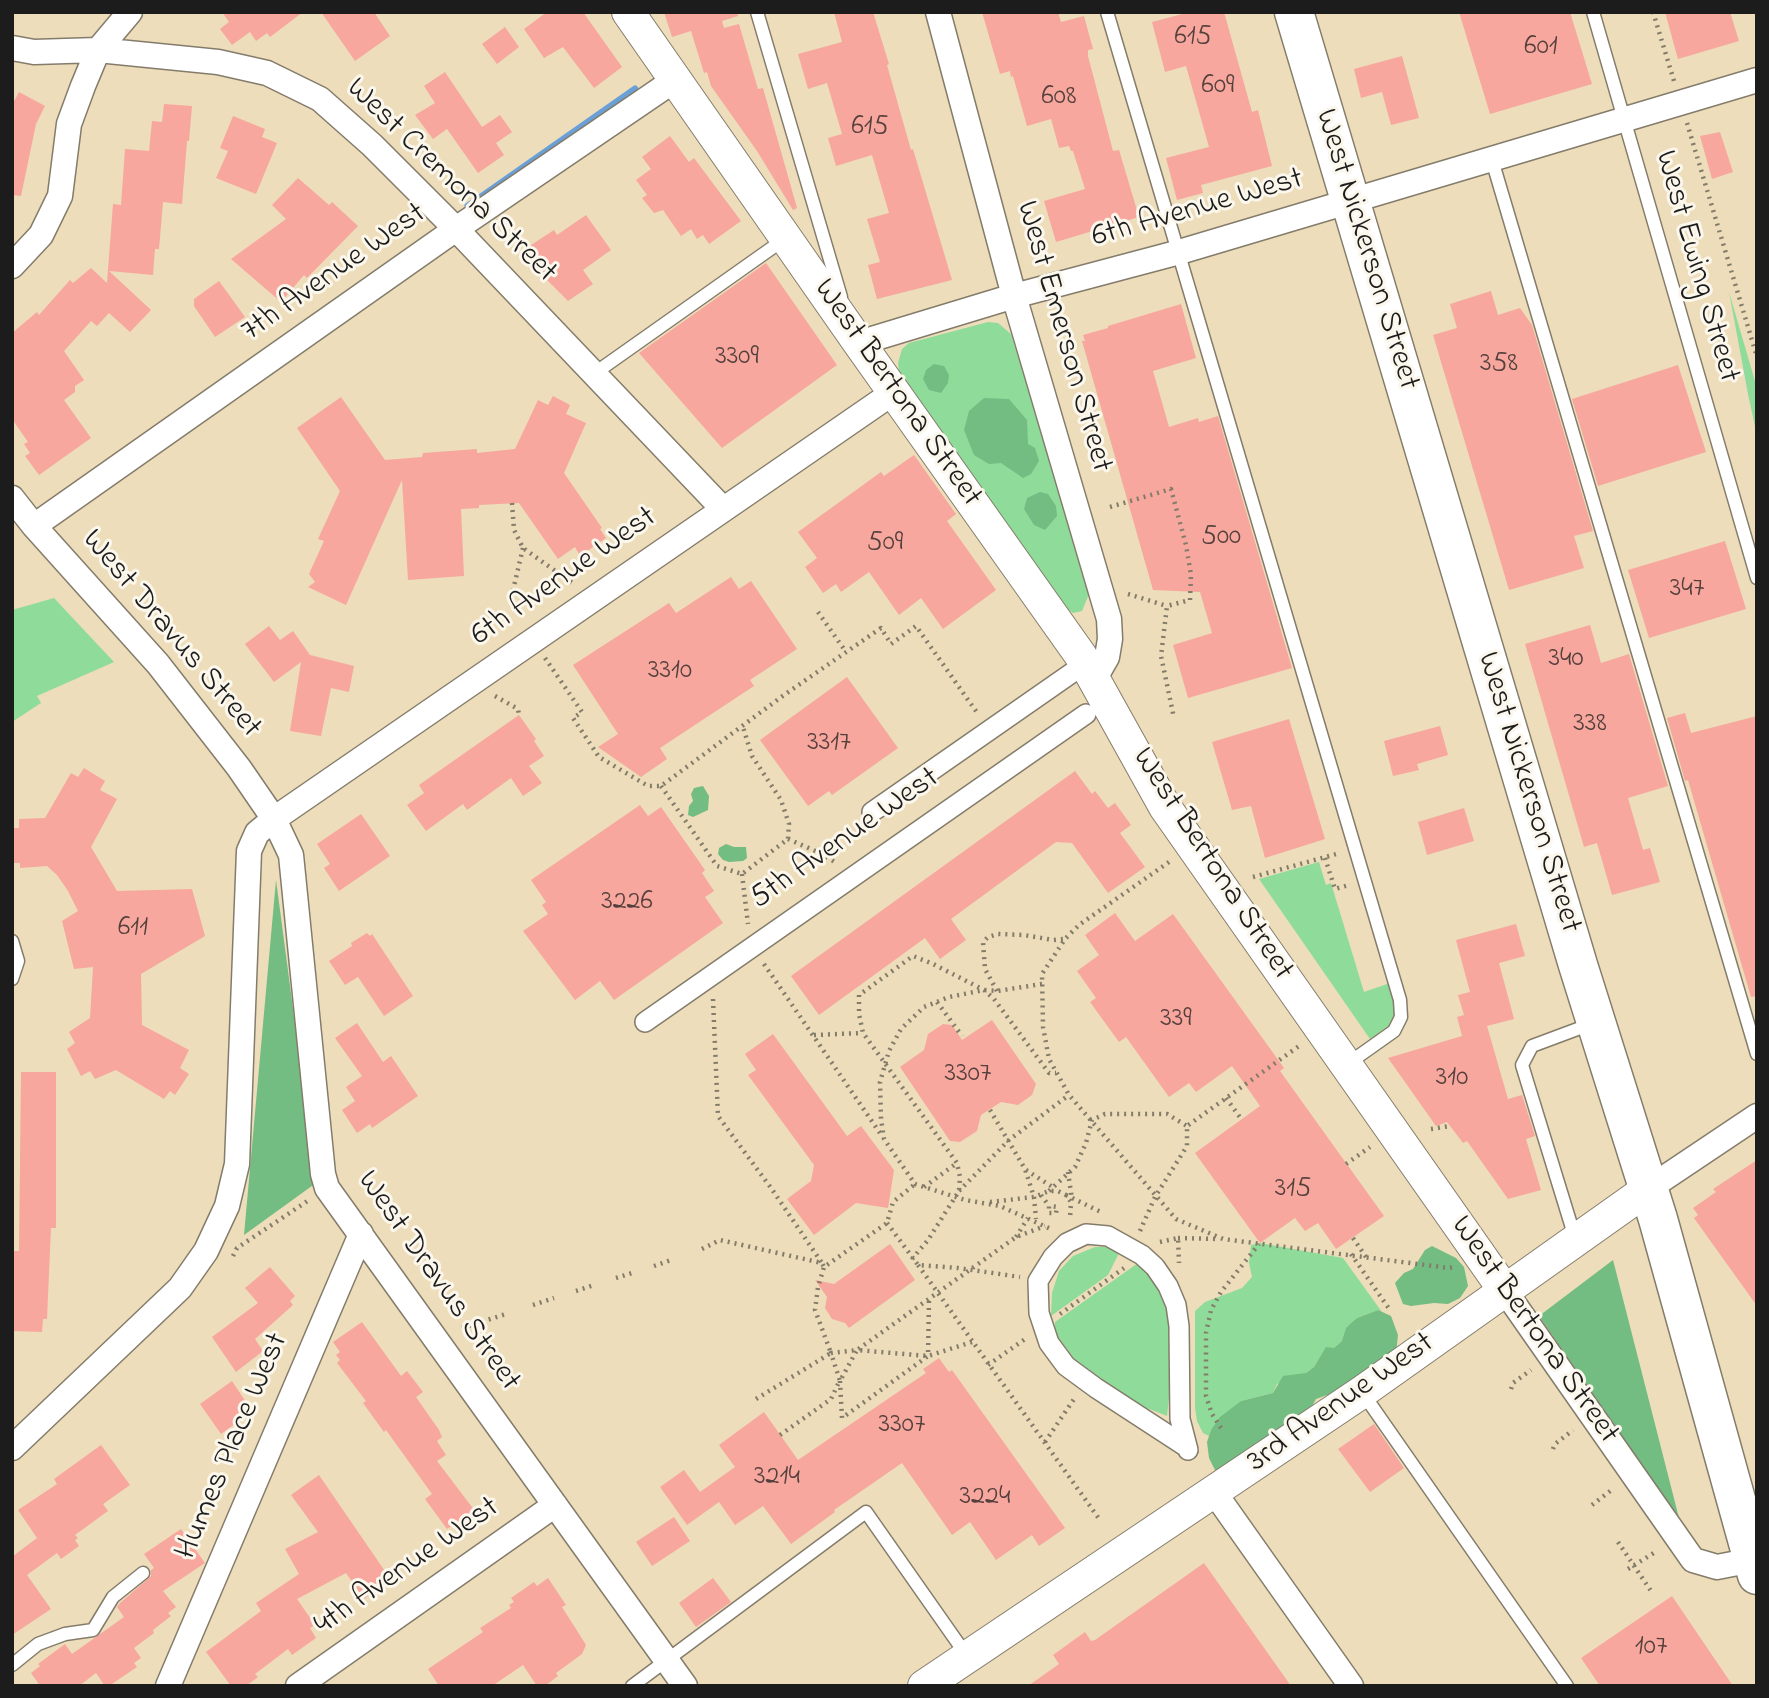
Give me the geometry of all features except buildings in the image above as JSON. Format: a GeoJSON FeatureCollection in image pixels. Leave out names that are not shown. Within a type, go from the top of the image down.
{"type":"FeatureCollection","features":[{"type":"Feature","properties":{"kind":"main road","name":"West Nickerson Street"},"geometry":{"type":"LineString","coordinates":[[1294,12],[1648,1189],[1755,1568]]}},
{"type":"Feature","properties":{"kind":"street"},"geometry":{"type":"LineString","coordinates":[[12,266],[41,235],[60,196],[69,124],[98,50],[130,12]]}},
{"type":"Feature","properties":{"kind":"street","name":"West Bertona Street"},"geometry":{"type":"LineString","coordinates":[[628,12],[1091,671],[1165,807],[1693,1560],[1717,1567],[1755,1568]]}},
{"type":"Feature","properties":{"kind":"street","name":"West Emerson Street"},"geometry":{"type":"LineString","coordinates":[[938,12],[1014,296],[1109,619],[1111,639],[1107,657],[1091,671]]}},
{"type":"Feature","properties":{"kind":"street","name":"West Cremona Street"},"geometry":{"type":"LineString","coordinates":[[12,48],[34,52],[98,50],[218,62],[267,73],[320,99],[372,145],[456,229],[723,509]]}},
{"type":"Feature","properties":{"kind":"street","name":"7th Avenue West"},"geometry":{"type":"LineString","coordinates":[[34,526],[456,229],[676,79]]}},
{"type":"Feature","properties":{"kind":"street","name":"6th Avenue West"},"geometry":{"type":"LineString","coordinates":[[854,335],[1176,253],[1757,80]]}},
{"type":"Feature","properties":{"kind":"street","name":"6th Avenue West"},"geometry":{"type":"LineString","coordinates":[[274,819],[894,392]]}},
{"type":"Feature","properties":{"kind":"street","name":"West Dravus Street"},"geometry":{"type":"LineString","coordinates":[[12,498],[158,664],[239,768],[274,819],[291,855],[323,1174],[327,1188],[685,1686]]}},
{"type":"Feature","properties":{"kind":"street"},"geometry":{"type":"LineString","coordinates":[[872,812],[999,725],[1091,671]]}},
{"type":"Feature","properties":{"kind":"street","name":"5th Avenue West"},"geometry":{"type":"LineString","coordinates":[[645,1022],[712,974],[751,939],[1086,714]]}},
{"type":"Feature","properties":{"kind":"street"},"geometry":{"type":"LineString","coordinates":[[12,1448],[180,1288],[206,1251],[227,1206],[237,1164],[249,851],[257,833],[274,819]]}},
{"type":"Feature","properties":{"kind":"street","name":"3rd Avenue West"},"geometry":{"type":"LineString","coordinates":[[923,1686],[1362,1392],[1648,1189],[1757,1116]]}},
{"type":"Feature","properties":{"kind":"street"},"geometry":{"type":"LineString","coordinates":[[1061,1233],[1108,1236],[1131,1248],[1155,1267],[1168,1286],[1176,1305],[1179,1326],[1180,1419],[1187,1448],[1066,1366],[1049,1343],[1039,1313],[1038,1281],[1053,1257],[1061,1233]]}},
{"type":"Feature","properties":{"kind":"street","name":"Humes Place West"},"geometry":{"type":"LineString","coordinates":[[168,1686],[361,1234]]}},
{"type":"Feature","properties":{"kind":"street"},"geometry":{"type":"LineString","coordinates":[[1214,1492],[1351,1686]]}},
{"type":"Feature","properties":{"kind":"street","name":"4th Avenue West"},"geometry":{"type":"LineString","coordinates":[[298,1686],[555,1505]]}},
{"type":"Feature","properties":{"kind":"lane"},"geometry":{"type":"LineString","coordinates":[[757,12],[854,335]]}},
{"type":"Feature","properties":{"kind":"lane"},"geometry":{"type":"LineString","coordinates":[[1107,12],[1176,253],[1399,1000],[1401,1017],[1394,1031],[1346,1065]]}},
{"type":"Feature","properties":{"kind":"lane","name":"West Ewing Street"},"geometry":{"type":"LineString","coordinates":[[1592,12],[1757,578]]}},
{"type":"Feature","properties":{"kind":"lane"},"geometry":{"type":"LineString","coordinates":[[1492,160],[1757,1054]]}},
{"type":"Feature","properties":{"kind":"lane"},"geometry":{"type":"LineString","coordinates":[[595,373],[787,237]]}},
{"type":"Feature","properties":{"kind":"lane"},"geometry":{"type":"LineString","coordinates":[[12,941],[18,961],[12,979]]}},
{"type":"Feature","properties":{"kind":"lane"},"geometry":{"type":"LineString","coordinates":[[1576,1241],[1522,1065],[1532,1046],[1596,1022]]}},
{"type":"Feature","properties":{"kind":"lane"},"geometry":{"type":"LineString","coordinates":[[1362,1392],[1567,1686]]}},
{"type":"Feature","properties":{"kind":"lane"},"geometry":{"type":"LineString","coordinates":[[632,1686],[866,1513],[967,1656]]}},
{"type":"Feature","properties":{"kind":"lane"},"geometry":{"type":"LineString","coordinates":[[12,1665],[38,1644],[65,1634],[93,1630],[113,1597],[143,1573]]}},
{"type":"Feature","properties":{"kind":"path"},"geometry":{"type":"LineString","coordinates":[[1653,12],[1669,64]]}},
{"type":"Feature","properties":{"kind":"path"},"geometry":{"type":"LineString","coordinates":[[1689,130],[1757,357]]}},
{"type":"Feature","properties":{"kind":"path"},"geometry":{"type":"LineString","coordinates":[[1110,507],[1171,489],[1186,545],[1191,575],[1190,600],[1167,606],[1128,594]]}},
{"type":"Feature","properties":{"kind":"path"},"geometry":{"type":"LineString","coordinates":[[512,503],[514,530],[523,548],[579,587]]}},
{"type":"Feature","properties":{"kind":"path"},"geometry":{"type":"LineString","coordinates":[[523,548],[511,599],[527,623]]}},
{"type":"Feature","properties":{"kind":"path"},"geometry":{"type":"LineString","coordinates":[[1167,606],[1161,656],[1174,718]]}},
{"type":"Feature","properties":{"kind":"path"},"geometry":{"type":"LineString","coordinates":[[818,612],[846,652]]}},
{"type":"Feature","properties":{"kind":"path"},"geometry":{"type":"LineString","coordinates":[[545,657],[582,712],[573,718],[599,757],[648,786],[661,786],[881,628],[891,644],[916,626],[985,724],[999,725]]}},
{"type":"Feature","properties":{"kind":"path"},"geometry":{"type":"LineString","coordinates":[[491,694],[518,709],[519,715]]}},
{"type":"Feature","properties":{"kind":"path"},"geometry":{"type":"LineString","coordinates":[[742,874],[788,839],[789,824],[781,800],[752,757],[743,727]]}},
{"type":"Feature","properties":{"kind":"path"},"geometry":{"type":"LineString","coordinates":[[661,786],[717,866],[742,874]]}},
{"type":"Feature","properties":{"kind":"path"},"geometry":{"type":"LineString","coordinates":[[788,839],[820,853]]}},
{"type":"Feature","properties":{"kind":"path"},"geometry":{"type":"LineString","coordinates":[[1253,877],[1349,851]]}},
{"type":"Feature","properties":{"kind":"path"},"geometry":{"type":"LineString","coordinates":[[1325,858],[1335,889],[1358,883]]}},
{"type":"Feature","properties":{"kind":"path"},"geometry":{"type":"LineString","coordinates":[[1168,862],[1079,925],[1065,939],[1042,974],[1043,1027],[1049,1059],[1069,1095],[1155,1197],[1176,1219],[1223,1239]]}},
{"type":"Feature","properties":{"kind":"path"},"geometry":{"type":"LineString","coordinates":[[742,874],[751,939],[915,1184],[1000,1206],[1061,1233]]}},
{"type":"Feature","properties":{"kind":"path"},"geometry":{"type":"LineString","coordinates":[[997,991],[985,969],[983,942],[988,937],[998,933],[1065,939]]}},
{"type":"Feature","properties":{"kind":"path"},"geometry":{"type":"LineString","coordinates":[[959,1191],[957,1163],[863,1033],[859,995],[913,956],[984,990],[994,999],[1049,1073],[1057,1073]]}},
{"type":"Feature","properties":{"kind":"path"},"geometry":{"type":"LineString","coordinates":[[712,974],[719,1116],[823,1265]]}},
{"type":"Feature","properties":{"kind":"path"},"geometry":{"type":"LineString","coordinates":[[884,1139],[880,1082],[889,1051],[901,1029],[924,1007],[948,997],[1042,984]]}},
{"type":"Feature","properties":{"kind":"path"},"geometry":{"type":"LineString","coordinates":[[937,1002],[962,1037]]}},
{"type":"Feature","properties":{"kind":"path"},"geometry":{"type":"LineString","coordinates":[[813,1035],[863,1033]]}},
{"type":"Feature","properties":{"kind":"path"},"geometry":{"type":"LineString","coordinates":[[1187,1126],[1299,1046]]}},
{"type":"Feature","properties":{"kind":"path"},"geometry":{"type":"LineString","coordinates":[[912,1259],[928,1240],[953,1196],[1009,1140],[1069,1095]]}},
{"type":"Feature","properties":{"kind":"path"},"geometry":{"type":"LineString","coordinates":[[1226,1098],[1242,1120]]}},
{"type":"Feature","properties":{"kind":"path"},"geometry":{"type":"LineString","coordinates":[[990,1110],[1025,1170],[1034,1197],[1036,1220]]}},
{"type":"Feature","properties":{"kind":"path"},"geometry":{"type":"LineString","coordinates":[[1092,1120],[1105,1114],[1167,1114],[1187,1126]]}},
{"type":"Feature","properties":{"kind":"path"},"geometry":{"type":"LineString","coordinates":[[982,1202],[1034,1197],[1050,1189],[1075,1167],[1086,1143],[1092,1120]]}},
{"type":"Feature","properties":{"kind":"path"},"geometry":{"type":"LineString","coordinates":[[1112,1277],[1131,1248],[1155,1197],[1187,1146],[1187,1126]]}},
{"type":"Feature","properties":{"kind":"path"},"geometry":{"type":"LineString","coordinates":[[1431,1129],[1450,1126]]}},
{"type":"Feature","properties":{"kind":"path"},"geometry":{"type":"LineString","coordinates":[[1346,1164],[1370,1147]]}},
{"type":"Feature","properties":{"kind":"path"},"geometry":{"type":"LineString","coordinates":[[923,1187],[957,1163]]}},
{"type":"Feature","properties":{"kind":"path"},"geometry":{"type":"LineString","coordinates":[[1025,1170],[1050,1189],[1066,1195],[1071,1202]]}},
{"type":"Feature","properties":{"kind":"path"},"geometry":{"type":"LineString","coordinates":[[1068,1172],[1071,1202],[1069,1222]]}},
{"type":"Feature","properties":{"kind":"path"},"geometry":{"type":"LineString","coordinates":[[915,1184],[893,1202],[887,1223],[1100,1520]]}},
{"type":"Feature","properties":{"kind":"path"},"geometry":{"type":"LineString","coordinates":[[244,1244],[317,1194]]}},
{"type":"Feature","properties":{"kind":"path"},"geometry":{"type":"LineString","coordinates":[[1041,1195],[1049,1206]]}},
{"type":"Feature","properties":{"kind":"path"},"geometry":{"type":"LineString","coordinates":[[1016,1237],[1028,1218]]}},
{"type":"Feature","properties":{"kind":"path"},"geometry":{"type":"LineString","coordinates":[[887,1223],[823,1265],[815,1310],[839,1381],[842,1418],[928,1356],[972,1342]]}},
{"type":"Feature","properties":{"kind":"path"},"geometry":{"type":"LineString","coordinates":[[780,1435],[831,1399],[857,1350],[1016,1237],[1045,1226]]}},
{"type":"Feature","properties":{"kind":"path"},"geometry":{"type":"LineString","coordinates":[[1178,1238],[1223,1239],[1455,1267]]}},
{"type":"Feature","properties":{"kind":"path"},"geometry":{"type":"LineString","coordinates":[[1353,1238],[1367,1257]]}},
{"type":"Feature","properties":{"kind":"path"},"geometry":{"type":"LineString","coordinates":[[702,1249],[720,1240],[823,1265]]}},
{"type":"Feature","properties":{"kind":"path"},"geometry":{"type":"LineString","coordinates":[[1221,1428],[1212,1414],[1206,1396],[1206,1333],[1211,1310],[1221,1292],[1259,1243]]}},
{"type":"Feature","properties":{"kind":"path"},"geometry":{"type":"LineString","coordinates":[[1351,1254],[1390,1310]]}},
{"type":"Feature","properties":{"kind":"path"},"geometry":{"type":"LineString","coordinates":[[654,1266],[671,1260]]}},
{"type":"Feature","properties":{"kind":"path"},"geometry":{"type":"LineString","coordinates":[[918,1265],[1038,1281]]}},
{"type":"Feature","properties":{"kind":"path"},"geometry":{"type":"LineString","coordinates":[[616,1278],[632,1273]]}},
{"type":"Feature","properties":{"kind":"path"},"geometry":{"type":"LineString","coordinates":[[576,1291],[594,1285]]}},
{"type":"Feature","properties":{"kind":"path"},"geometry":{"type":"LineString","coordinates":[[533,1305],[554,1298]]}},
{"type":"Feature","properties":{"kind":"path"},"geometry":{"type":"LineString","coordinates":[[928,1356],[929,1300]]}},
{"type":"Feature","properties":{"kind":"path"},"geometry":{"type":"LineString","coordinates":[[461,1328],[506,1314]]}},
{"type":"Feature","properties":{"kind":"path"},"geometry":{"type":"LineString","coordinates":[[988,1365],[1043,1326]]}},
{"type":"Feature","properties":{"kind":"path"},"geometry":{"type":"LineString","coordinates":[[756,1399],[831,1353],[857,1350],[928,1356]]}},
{"type":"Feature","properties":{"kind":"path"},"geometry":{"type":"LineString","coordinates":[[1511,1389],[1513,1383],[1531,1370]]}},
{"type":"Feature","properties":{"kind":"path"},"geometry":{"type":"LineString","coordinates":[[1045,1442],[1087,1381]]}},
{"type":"Feature","properties":{"kind":"path"},"geometry":{"type":"LineString","coordinates":[[1552,1449],[1573,1430]]}},
{"type":"Feature","properties":{"kind":"path"},"geometry":{"type":"LineString","coordinates":[[1592,1505],[1614,1488]]}},
{"type":"Feature","properties":{"kind":"path"},"geometry":{"type":"LineString","coordinates":[[1618,1542],[1651,1591]]}},
{"type":"Feature","properties":{"kind":"path"},"geometry":{"type":"LineString","coordinates":[[1628,1569],[1657,1551]]}},
{"type":"Feature","properties":{"kind":"green space"},"geometry":{"type":"Polygon","coordinates":[[[1729,292],[1757,388],[1757,436],[1748,394],[1729,292]]]}},
{"type":"Feature","properties":{"kind":"green space"},"geometry":{"type":"Polygon","coordinates":[[[988,322],[998,323],[1011,334],[1086,577],[1089,594],[1082,611],[1073,613],[1063,606],[899,373],[898,363],[902,349],[909,343],[988,322]]]}},
{"type":"Feature","properties":{"kind":"green space"},"geometry":{"type":"Polygon","coordinates":[[[934,364],[944,366],[949,375],[948,383],[941,393],[929,390],[923,379],[926,370],[934,364]]]}},
{"type":"Feature","properties":{"kind":"green space"},"geometry":{"type":"Polygon","coordinates":[[[984,398],[1009,399],[1027,420],[1028,444],[1035,448],[1039,461],[1031,474],[1023,478],[1001,463],[989,464],[974,455],[964,430],[969,411],[984,398]]]}},
{"type":"Feature","properties":{"kind":"green space"},"geometry":{"type":"Polygon","coordinates":[[[1040,492],[1048,494],[1056,506],[1057,516],[1045,530],[1034,525],[1024,509],[1027,498],[1040,492]]]}},
{"type":"Feature","properties":{"kind":"green space"},"geometry":{"type":"Polygon","coordinates":[[[54,598],[114,662],[37,696],[41,703],[12,722],[12,610],[54,598]]]}},
{"type":"Feature","properties":{"kind":"green space"},"geometry":{"type":"Polygon","coordinates":[[[703,786],[709,796],[708,810],[693,817],[688,815],[694,788],[703,786]]]}},
{"type":"Feature","properties":{"kind":"green space"},"geometry":{"type":"Polygon","coordinates":[[[726,844],[746,847],[747,858],[743,861],[723,860],[718,854],[719,848],[726,844]]]}},
{"type":"Feature","properties":{"kind":"green space"},"geometry":{"type":"Polygon","coordinates":[[[1319,862],[1326,885],[1331,883],[1364,992],[1390,983],[1396,1011],[1389,1026],[1370,1039],[1259,879],[1319,862]]]}},
{"type":"Feature","properties":{"kind":"green space"},"geometry":{"type":"Polygon","coordinates":[[[276,880],[316,1183],[244,1235],[276,880]]]}},
{"type":"Feature","properties":{"kind":"green space"},"geometry":{"type":"Polygon","coordinates":[[[1260,1243],[1343,1258],[1382,1312],[1378,1310],[1357,1318],[1342,1341],[1334,1348],[1326,1348],[1314,1367],[1306,1373],[1277,1384],[1273,1393],[1241,1401],[1211,1430],[1209,1436],[1203,1433],[1197,1421],[1195,1408],[1195,1311],[1205,1302],[1242,1288],[1252,1277],[1249,1263],[1251,1245],[1260,1243]]]}},
{"type":"Feature","properties":{"kind":"green space"},"geometry":{"type":"Polygon","coordinates":[[[1432,1246],[1456,1258],[1464,1267],[1468,1286],[1460,1298],[1448,1304],[1403,1304],[1395,1283],[1404,1273],[1413,1269],[1425,1250],[1432,1246]]]}},
{"type":"Feature","properties":{"kind":"green space"},"geometry":{"type":"Polygon","coordinates":[[[1095,1247],[1109,1247],[1119,1253],[1108,1275],[1051,1316],[1052,1293],[1059,1271],[1073,1256],[1095,1247]]]}},
{"type":"Feature","properties":{"kind":"green space"},"geometry":{"type":"Polygon","coordinates":[[[1613,1260],[1679,1518],[1539,1316],[1613,1260]]]}},
{"type":"Feature","properties":{"kind":"green space"},"geometry":{"type":"Polygon","coordinates":[[[1138,1263],[1159,1285],[1169,1314],[1172,1369],[1167,1416],[1134,1403],[1076,1361],[1055,1329],[1055,1322],[1138,1263]]]}},
{"type":"Feature","properties":{"kind":"green space"},"geometry":{"type":"Polygon","coordinates":[[[1378,1310],[1391,1316],[1398,1335],[1396,1354],[1347,1398],[1327,1395],[1316,1399],[1311,1408],[1216,1472],[1209,1458],[1207,1442],[1220,1417],[1241,1401],[1273,1393],[1283,1376],[1306,1373],[1314,1367],[1326,1347],[1334,1348],[1342,1341],[1346,1328],[1357,1318],[1378,1310]]]}},
{"type":"Feature","properties":{"kind":"waterway"},"geometry":{"type":"LineString","coordinates":[[468,206],[635,89]]}}]}
